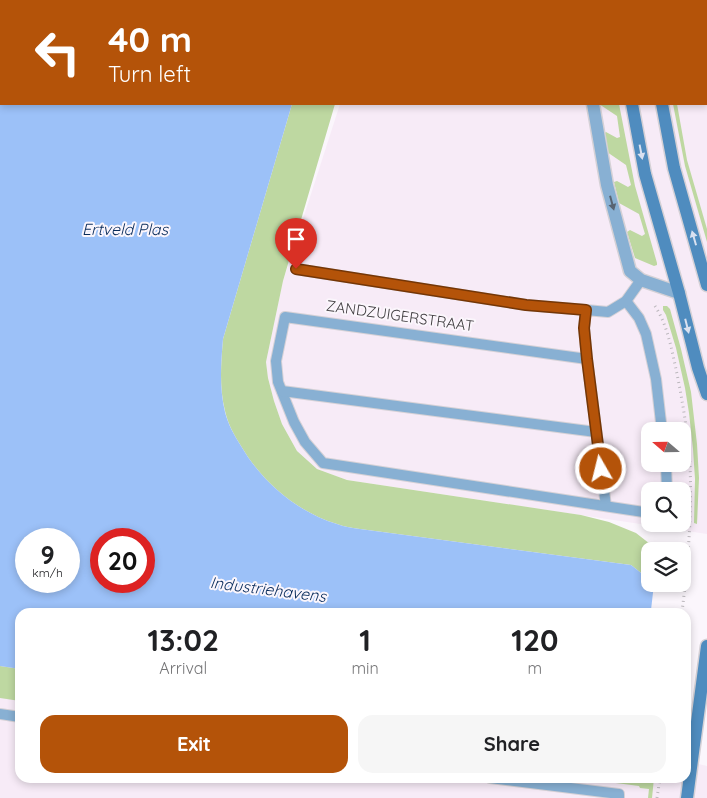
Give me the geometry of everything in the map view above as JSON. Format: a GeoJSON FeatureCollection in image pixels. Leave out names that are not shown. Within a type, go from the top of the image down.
{"type":"FeatureCollection","features":[{"type":"Feature","properties":{"kind":"main road"},"geometry":{"type":"LineString","coordinates":[[632,105],[646,174],[698,368],[707,394]]}},
{"type":"Feature","properties":{"kind":"main road"},"geometry":{"type":"LineString","coordinates":[[662,105],[674,168],[707,285]]}},
{"type":"Feature","properties":{"kind":"main road"},"geometry":{"type":"LineString","coordinates":[[691,769],[707,646]]}},
{"type":"Feature","properties":{"kind":"main road"},"geometry":{"type":"LineString","coordinates":[[687,798],[689,783]]}},
{"type":"Feature","properties":{"kind":"street"},"geometry":{"type":"LineString","coordinates":[[593,105],[608,185],[630,271],[641,280],[679,293]]}},
{"type":"Feature","properties":{"kind":"lane"},"geometry":{"type":"LineString","coordinates":[[296,269],[526,305],[608,312],[626,300],[641,280]]}},
{"type":"Feature","properties":{"kind":"lane"},"geometry":{"type":"LineString","coordinates":[[626,300],[639,318],[646,334],[656,379],[661,422]]}},
{"type":"Feature","properties":{"kind":"lane"},"geometry":{"type":"LineString","coordinates":[[586,310],[584,328],[587,359],[606,506]]}},
{"type":"Feature","properties":{"kind":"lane","name":"ZANDZUIGERSTRAAT"},"geometry":{"type":"LineString","coordinates":[[587,359],[284,317],[276,361],[278,382],[294,422],[305,442],[323,463],[641,511]]}},
{"type":"Feature","properties":{"kind":"lane"},"geometry":{"type":"LineString","coordinates":[[282,391],[596,432]]}},
{"type":"Feature","properties":{"kind":"lane"},"geometry":{"type":"LineString","coordinates":[[0,714],[15,716]]}},
{"type":"Feature","properties":{"kind":"lane"},"geometry":{"type":"LineString","coordinates":[[530,783],[619,794],[619,798]]}},
{"type":"Feature","properties":{"kind":"path"},"geometry":{"type":"LineString","coordinates":[[641,280],[662,317],[672,350],[684,409],[690,464],[690,522],[683,608]]}},
{"type":"Feature","properties":{"kind":"path"},"geometry":{"type":"LineString","coordinates":[[657,798],[659,783]]}},
{"type":"Feature","properties":{"kind":"shaded area"},"geometry":{"type":"Polygon","coordinates":[[[340,105],[707,105],[707,534],[691,532],[691,482],[641,482],[641,524],[347,480],[317,469],[297,451],[282,424],[268,378],[266,362],[283,281],[340,105]]]}},
{"type":"Feature","properties":{"kind":"shaded area"},"geometry":{"type":"Polygon","coordinates":[[[0,614],[15,617],[15,783],[691,783],[691,762],[707,766],[707,798],[0,798],[0,614]]]}},
{"type":"Feature","properties":{"kind":"green space"},"geometry":{"type":"Polygon","coordinates":[[[292,105],[335,105],[283,281],[266,362],[268,378],[282,424],[297,451],[317,469],[347,480],[581,515],[609,522],[636,533],[648,542],[641,542],[641,573],[631,565],[360,529],[322,519],[295,504],[282,494],[259,472],[250,459],[234,434],[225,411],[221,384],[223,339],[292,105]]]}},
{"type":"Feature","properties":{"kind":"green space"},"geometry":{"type":"Polygon","coordinates":[[[600,105],[619,105],[635,186],[657,263],[654,266],[635,258],[627,232],[630,230],[642,236],[645,234],[639,214],[619,203],[614,182],[617,181],[628,187],[631,185],[626,165],[607,152],[603,134],[606,132],[617,138],[620,137],[617,116],[600,105]]]}},
{"type":"Feature","properties":{"kind":"green space"},"geometry":{"type":"Polygon","coordinates":[[[673,105],[677,105],[687,160],[707,229],[707,242],[685,166],[673,105]]]}},
{"type":"Feature","properties":{"kind":"green space"},"geometry":{"type":"Polygon","coordinates":[[[663,306],[667,306],[670,309],[691,392],[699,478],[697,524],[694,523],[695,479],[691,422],[676,348],[663,306]]]}},
{"type":"Feature","properties":{"kind":"green space"},"geometry":{"type":"Polygon","coordinates":[[[0,666],[15,668],[15,700],[0,698],[0,666]]]}},
{"type":"Feature","properties":{"kind":"green space"},"geometry":{"type":"Polygon","coordinates":[[[616,783],[654,783],[652,798],[648,798],[649,789],[640,788],[639,786],[616,783]]]}},
{"type":"Feature","properties":{"kind":"water","name":"Ertveld Plas"},"geometry":{"type":"Polygon","coordinates":[[[0,105],[292,105],[223,339],[221,384],[225,412],[234,434],[259,472],[295,504],[322,519],[343,526],[631,565],[641,573],[641,592],[653,592],[651,608],[15,608],[15,668],[0,666],[0,105]]]}},
{"type":"Feature","properties":{"kind":"pier"},"geometry":{"type":"Polygon","coordinates":[[[691,613],[707,615],[707,671],[691,669],[691,613]]]}},
{"type":"Feature","properties":{"kind":"route"},"geometry":{"type":"LineString","coordinates":[[296,269],[526,305],[586,310],[584,328],[601,469]]}},
{"type":"Feature","properties":{"kind":"water label","name":"Industriehavens"},"geometry":{"type":"Point","coordinates":[268,589]}}]}
